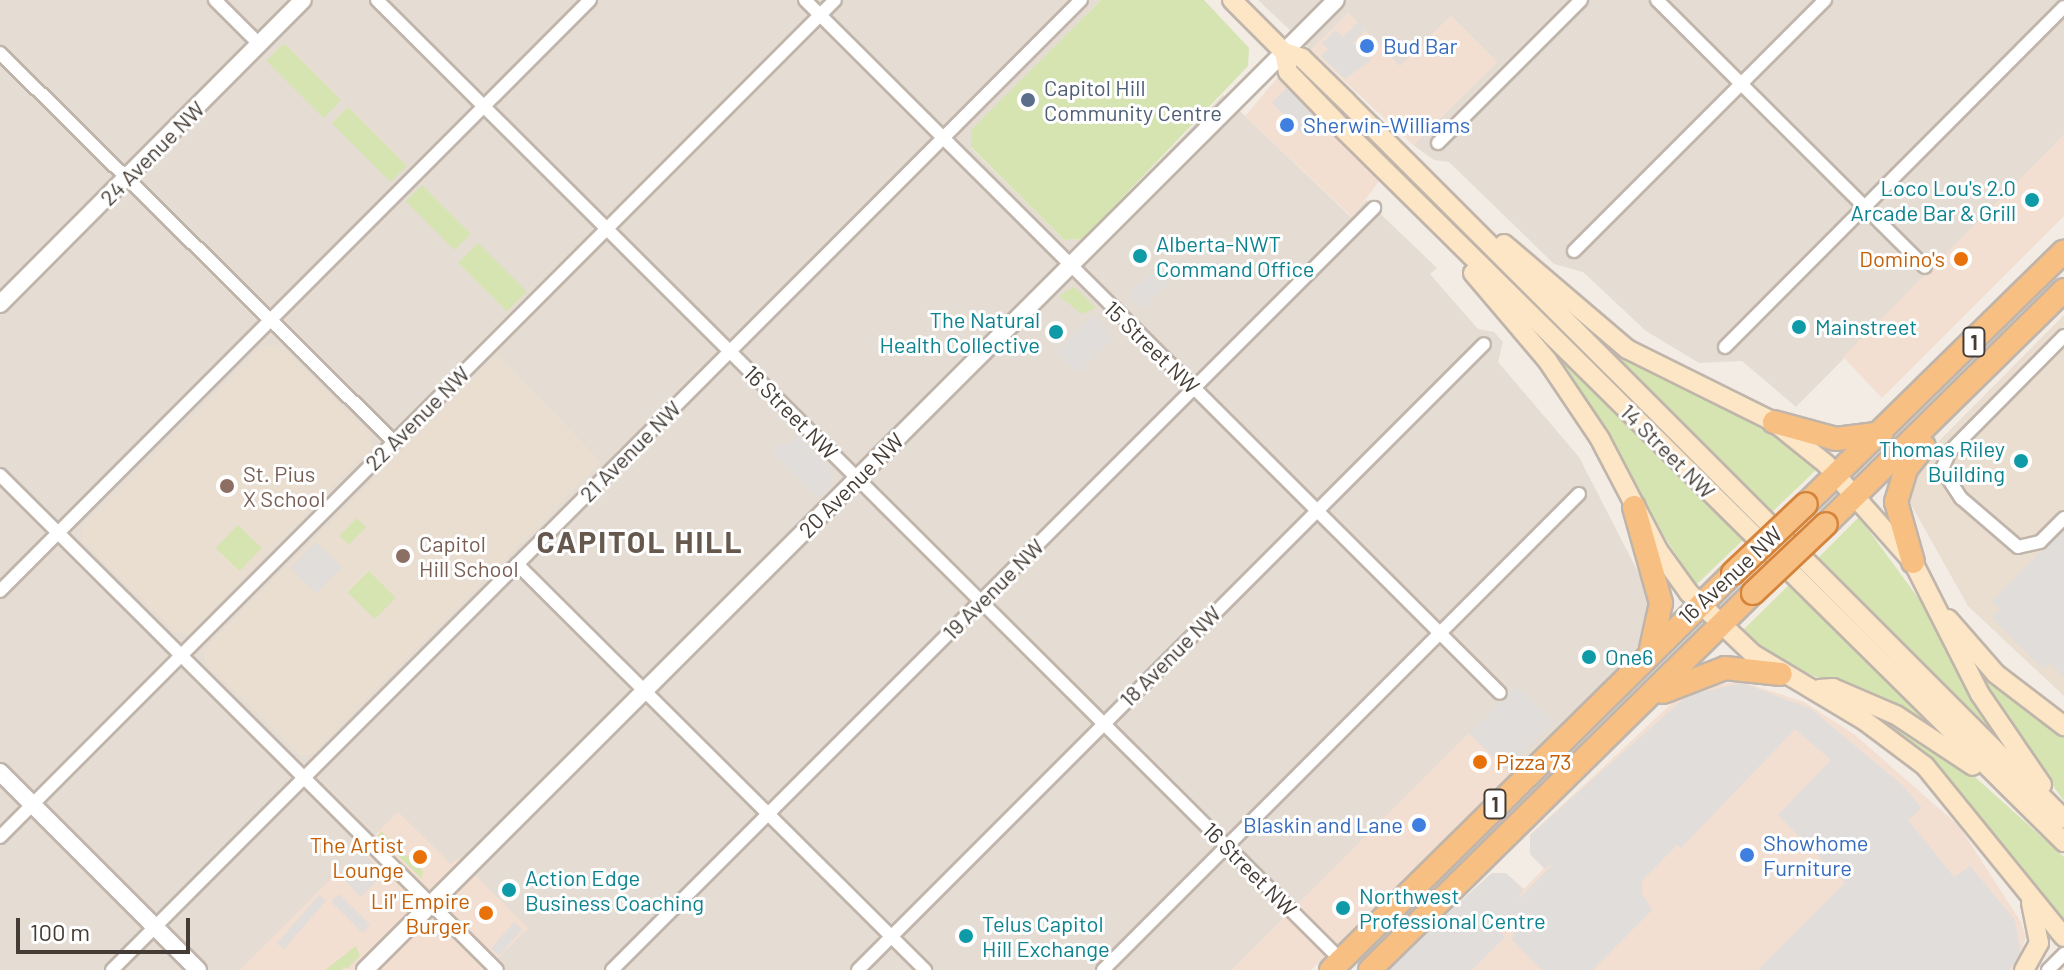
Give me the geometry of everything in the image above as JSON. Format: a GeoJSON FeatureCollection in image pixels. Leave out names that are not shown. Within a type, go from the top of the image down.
{"type":"FeatureCollection","features":[{"type":"Feature","properties":{"kind":"highway","name":"16 Avenue NW"},"geometry":{"type":"LineString","coordinates":[[1336,965],[1651,651],[1883,432],[2064,251]]}},
{"type":"Feature","properties":{"kind":"highway","name":"16 Avenue NW"},"geometry":{"type":"LineString","coordinates":[[1370,970],[2064,290]]}},
{"type":"Feature","properties":{"kind":"highway"},"geometry":{"type":"LineString","coordinates":[[1913,562],[1896,502],[1906,469],[1924,447],[1934,420]]}},
{"type":"Feature","properties":{"kind":"highway"},"geometry":{"type":"LineString","coordinates":[[1774,422],[1836,439],[1883,432]]}},
{"type":"Feature","properties":{"kind":"highway"},"geometry":{"type":"LineString","coordinates":[[1634,507],[1661,603],[1651,651]]}},
{"type":"Feature","properties":{"kind":"highway"},"geometry":{"type":"LineString","coordinates":[[1654,693],[1725,668],[1781,674]]}},
{"type":"Feature","properties":{"kind":"main road","name":"14 Street NW"},"geometry":{"type":"LineString","coordinates":[[1232,0],[1284,52],[1302,58],[2059,814]]}},
{"type":"Feature","properties":{"kind":"main road","name":"14 Street NW"},"geometry":{"type":"LineString","coordinates":[[1284,52],[1288,72],[2064,842]]}},
{"type":"Feature","properties":{"kind":"main road"},"geometry":{"type":"LineString","coordinates":[[1435,190],[1619,343],[1774,422],[1837,475],[1913,562],[1980,694],[2059,814]]}},
{"type":"Feature","properties":{"kind":"main road"},"geometry":{"type":"LineString","coordinates":[[1420,205],[1547,360],[1600,439],[1671,571],[1700,604],[1721,627],[1781,674],[1813,689],[1901,747],[1941,781],[2030,900],[2064,937]]}},
{"type":"Feature","properties":{"kind":"main road"},"geometry":{"type":"LineString","coordinates":[[1936,605],[1996,674],[2064,726]]}},
{"type":"Feature","properties":{"kind":"main road"},"geometry":{"type":"LineString","coordinates":[[1813,689],[1833,688],[1896,715],[1997,776]]}},
{"type":"Feature","properties":{"kind":"main road"},"geometry":{"type":"LineString","coordinates":[[2024,970],[2039,943],[2030,900]]}},
{"type":"Feature","properties":{"kind":"street"},"geometry":{"type":"LineString","coordinates":[[215,0],[259,44]]}},
{"type":"Feature","properties":{"kind":"street","name":"24 Avenue NW"},"geometry":{"type":"LineString","coordinates":[[2,298],[127,178],[303,0]]}},
{"type":"Feature","properties":{"kind":"street","name":"16 Street NW"},"geometry":{"type":"LineString","coordinates":[[377,0],[1103,723],[1226,847],[1336,965]]}},
{"type":"Feature","properties":{"kind":"street"},"geometry":{"type":"LineString","coordinates":[[0,591],[590,0]]}},
{"type":"Feature","properties":{"kind":"street","name":"15 Street NW"},"geometry":{"type":"LineString","coordinates":[[805,0],[1500,693]]}},
{"type":"Feature","properties":{"kind":"street","name":"22 Avenue NW"},"geometry":{"type":"LineString","coordinates":[[0,837],[835,0]]}},
{"type":"Feature","properties":{"kind":"street","name":"21 Avenue NW"},"geometry":{"type":"LineString","coordinates":[[112,970],[1081,0]]}},
{"type":"Feature","properties":{"kind":"street","name":"20 Avenue NW"},"geometry":{"type":"LineString","coordinates":[[365,970],[1336,0]]}},
{"type":"Feature","properties":{"kind":"street"},"geometry":{"type":"LineString","coordinates":[[1438,143],[1581,0]]}},
{"type":"Feature","properties":{"kind":"street"},"geometry":{"type":"LineString","coordinates":[[1657,0],[1925,267]]}},
{"type":"Feature","properties":{"kind":"street"},"geometry":{"type":"LineString","coordinates":[[1574,251],[1825,0]]}},
{"type":"Feature","properties":{"kind":"street"},"geometry":{"type":"LineString","coordinates":[[1725,347],[2063,4]]}},
{"type":"Feature","properties":{"kind":"street"},"geometry":{"type":"LineString","coordinates":[[0,53],[394,442]]}},
{"type":"Feature","properties":{"kind":"street","name":"19 Avenue NW"},"geometry":{"type":"LineString","coordinates":[[612,970],[1374,208]]}},
{"type":"Feature","properties":{"kind":"street"},"geometry":{"type":"LineString","coordinates":[[2064,336],[1950,451],[1942,469],[1961,498],[2018,547],[2040,542],[2064,518]]}},
{"type":"Feature","properties":{"kind":"street","name":"18 Avenue NW"},"geometry":{"type":"LineString","coordinates":[[858,970],[1484,344]]}},
{"type":"Feature","properties":{"kind":"street"},"geometry":{"type":"LineString","coordinates":[[0,475],[497,970]]}},
{"type":"Feature","properties":{"kind":"street"},"geometry":{"type":"LineString","coordinates":[[1103,970],[1579,494]]}},
{"type":"Feature","properties":{"kind":"street"},"geometry":{"type":"LineString","coordinates":[[517,564],[925,970]]}},
{"type":"Feature","properties":{"kind":"street"},"geometry":{"type":"LineString","coordinates":[[0,772],[198,970]]}},
{"type":"Feature","properties":{"kind":"street"},"geometry":{"type":"LineString","coordinates":[[2048,970],[2064,954]]}},
{"type":"Feature","properties":{"kind":"shaded area"},"geometry":{"type":"Polygon","coordinates":[[[0,0],[1101,0],[972,130],[971,148],[1064,240],[1083,239],[1223,95],[1351,217],[1366,200],[1437,268],[1430,274],[1478,329],[1494,332],[1503,342],[1498,362],[1579,457],[1656,607],[1640,648],[1512,775],[1469,734],[1232,970],[0,970],[0,0]]]}},
{"type":"Feature","properties":{"kind":"shaded area"},"geometry":{"type":"Polygon","coordinates":[[[1258,0],[2064,0],[2064,135],[1796,407],[1742,361],[1699,363],[1646,331],[1583,272],[1554,264],[1449,162],[1434,160],[1413,145],[1497,62],[1451,16],[1400,67],[1348,13],[1311,50],[1258,0]]]}},
{"type":"Feature","properties":{"kind":"shaded area"},"geometry":{"type":"Polygon","coordinates":[[[1348,13],[1400,67],[1451,16],[1497,62],[1413,145],[1311,50],[1348,13]]]}},
{"type":"Feature","properties":{"kind":"shaded area"},"geometry":{"type":"Polygon","coordinates":[[[1359,22],[1366,29],[1353,43],[1371,60],[1345,79],[1321,56],[1328,49],[1322,43],[1335,30],[1343,37],[1359,22]]]}},
{"type":"Feature","properties":{"kind":"shaded area"},"geometry":{"type":"Polygon","coordinates":[[[1278,77],[1380,180],[1352,217],[1245,116],[1278,77]]]}},
{"type":"Feature","properties":{"kind":"shaded area"},"geometry":{"type":"Polygon","coordinates":[[[1287,88],[1319,121],[1304,136],[1272,103],[1287,88]]]}},
{"type":"Feature","properties":{"kind":"shaded area"},"geometry":{"type":"Polygon","coordinates":[[[2064,135],[2064,216],[1882,398],[1843,357],[2064,135]]]}},
{"type":"Feature","properties":{"kind":"shaded area"},"geometry":{"type":"Polygon","coordinates":[[[1166,264],[1177,275],[1142,309],[1131,298],[1133,289],[1166,264]]]}},
{"type":"Feature","properties":{"kind":"shaded area"},"geometry":{"type":"Polygon","coordinates":[[[1094,315],[1113,338],[1097,354],[1089,349],[1094,357],[1077,373],[1056,352],[1094,315]]]}},
{"type":"Feature","properties":{"kind":"shaded area"},"geometry":{"type":"Polygon","coordinates":[[[2064,315],[2064,696],[1968,606],[1909,501],[1917,463],[2064,315]]]}},
{"type":"Feature","properties":{"kind":"shaded area","name":"St. Pius X School"},"geometry":{"type":"Polygon","coordinates":[[[280,345],[370,434],[372,447],[189,634],[175,632],[82,541],[82,526],[262,346],[280,345]]]}},
{"type":"Feature","properties":{"kind":"shaded area","name":"Capitol Hill School"},"geometry":{"type":"Polygon","coordinates":[[[497,354],[601,462],[312,754],[301,756],[206,663],[204,650],[497,354]]]}},
{"type":"Feature","properties":{"kind":"shaded area"},"geometry":{"type":"Polygon","coordinates":[[[800,437],[833,471],[830,486],[819,498],[771,450],[800,437]]]}},
{"type":"Feature","properties":{"kind":"shaded area"},"geometry":{"type":"Polygon","coordinates":[[[2064,528],[2064,677],[2050,664],[2043,669],[1992,618],[2000,609],[1992,601],[2064,528]]]}},
{"type":"Feature","properties":{"kind":"shaded area"},"geometry":{"type":"Polygon","coordinates":[[[316,542],[342,567],[316,594],[290,569],[316,542]]]}},
{"type":"Feature","properties":{"kind":"shaded area"},"geometry":{"type":"Polygon","coordinates":[[[1739,681],[1804,702],[1854,734],[1959,826],[2021,922],[2026,937],[2014,970],[1385,970],[1492,873],[1506,873],[1524,889],[1544,868],[1530,854],[1530,835],[1672,703],[1689,691],[1739,681]]]}},
{"type":"Feature","properties":{"kind":"shaded area"},"geometry":{"type":"Polygon","coordinates":[[[1742,683],[1811,709],[1902,785],[1922,808],[1908,820],[1954,877],[1970,866],[2015,920],[2021,955],[2009,970],[1758,970],[1845,883],[1778,815],[1831,760],[1795,729],[1681,848],[1677,845],[1642,881],[1642,894],[1652,910],[1593,970],[1542,970],[1512,940],[1516,926],[1509,921],[1499,929],[1505,937],[1472,970],[1385,970],[1492,873],[1506,873],[1523,889],[1518,900],[1553,864],[1544,868],[1530,854],[1530,835],[1688,695],[1742,683]]]}},
{"type":"Feature","properties":{"kind":"shaded area"},"geometry":{"type":"Polygon","coordinates":[[[1517,686],[1553,722],[1506,769],[1470,733],[1517,686]]]}},
{"type":"Feature","properties":{"kind":"shaded area"},"geometry":{"type":"Polygon","coordinates":[[[1469,733],[1512,775],[1311,970],[1232,970],[1469,733]]]}},
{"type":"Feature","properties":{"kind":"shaded area"},"geometry":{"type":"Polygon","coordinates":[[[398,812],[451,864],[458,858],[528,928],[486,970],[240,970],[398,812]]]}},
{"type":"Feature","properties":{"kind":"shaded area"},"geometry":{"type":"Polygon","coordinates":[[[361,850],[384,873],[361,897],[338,873],[361,850]]]}},
{"type":"Feature","properties":{"kind":"shaded area"},"geometry":{"type":"Polygon","coordinates":[[[339,894],[370,925],[362,933],[331,902],[339,894]]]}},
{"type":"Feature","properties":{"kind":"shaded area"},"geometry":{"type":"Polygon","coordinates":[[[319,895],[326,901],[284,949],[277,943],[319,895]]]}},
{"type":"Feature","properties":{"kind":"shaded area"},"geometry":{"type":"Polygon","coordinates":[[[514,922],[522,929],[499,956],[491,948],[514,922]]]}},
{"type":"Feature","properties":{"kind":"green space"},"geometry":{"type":"Polygon","coordinates":[[[1101,0],[1204,0],[1249,48],[1248,66],[1083,239],[1064,240],[971,147],[971,130],[1101,0]]]}},
{"type":"Feature","properties":{"kind":"green space"},"geometry":{"type":"Polygon","coordinates":[[[284,43],[341,100],[324,118],[266,61],[284,43]]]}},
{"type":"Feature","properties":{"kind":"green space"},"geometry":{"type":"Polygon","coordinates":[[[348,107],[407,166],[390,182],[332,123],[348,107]]]}},
{"type":"Feature","properties":{"kind":"green space"},"geometry":{"type":"Polygon","coordinates":[[[422,185],[471,234],[455,250],[406,201],[422,185]]]}},
{"type":"Feature","properties":{"kind":"green space"},"geometry":{"type":"Polygon","coordinates":[[[478,243],[527,292],[507,312],[458,263],[478,243]]]}},
{"type":"Feature","properties":{"kind":"green space"},"geometry":{"type":"Polygon","coordinates":[[[1073,287],[1096,308],[1082,314],[1059,296],[1073,287]]]}},
{"type":"Feature","properties":{"kind":"green space"},"geometry":{"type":"Polygon","coordinates":[[[1542,340],[1744,539],[1696,585],[1538,344],[1542,340]]]}},
{"type":"Feature","properties":{"kind":"green space"},"geometry":{"type":"Polygon","coordinates":[[[1604,341],[1659,376],[1751,418],[1818,468],[1770,514],[1600,345],[1604,341]]]}},
{"type":"Feature","properties":{"kind":"green space"},"geometry":{"type":"Polygon","coordinates":[[[1859,517],[1935,621],[2003,741],[1999,745],[1816,560],[1859,517]]]}},
{"type":"Feature","properties":{"kind":"green space"},"geometry":{"type":"Polygon","coordinates":[[[357,518],[366,527],[349,545],[339,536],[357,518]]]}},
{"type":"Feature","properties":{"kind":"green space"},"geometry":{"type":"Polygon","coordinates":[[[238,525],[262,548],[240,571],[216,548],[238,525]]]}},
{"type":"Feature","properties":{"kind":"green space"},"geometry":{"type":"Polygon","coordinates":[[[369,571],[396,598],[375,619],[348,592],[369,571]]]}},
{"type":"Feature","properties":{"kind":"green space"},"geometry":{"type":"Polygon","coordinates":[[[1790,584],[1935,725],[1931,729],[1781,661],[1741,632],[1790,584]]]}},
{"type":"Feature","properties":{"kind":"green space"},"geometry":{"type":"Polygon","coordinates":[[[1971,656],[2014,699],[2064,736],[2064,801],[1990,698],[1971,656]]]}},
{"type":"Feature","properties":{"kind":"green space"},"geometry":{"type":"Polygon","coordinates":[[[1887,717],[1965,768],[2064,857],[2064,926],[1961,794],[1883,723],[1887,717]]]}},
{"type":"Feature","properties":{"kind":"green space"},"geometry":{"type":"Polygon","coordinates":[[[381,831],[423,871],[422,879],[378,836],[381,831]]]}},
{"type":"Feature","properties":{"kind":"green space"},"geometry":{"type":"Polygon","coordinates":[[[356,946],[360,956],[347,969],[325,970],[356,946]]]}},
{"type":"Feature","properties":{"kind":"place","name":"Bud Bar"},"geometry":{"type":"Point","coordinates":[1367,46]}},
{"type":"Feature","properties":{"kind":"place","name":"Capitol Hill Community Centre"},"geometry":{"type":"Point","coordinates":[1028,100]}},
{"type":"Feature","properties":{"kind":"place","name":"Sherwin-Williams"},"geometry":{"type":"Point","coordinates":[1287,125]}},
{"type":"Feature","properties":{"kind":"place","name":"Loco Lou's 2.0 Arcade Bar & Grill"},"geometry":{"type":"Point","coordinates":[2032,200]}},
{"type":"Feature","properties":{"kind":"place","name":"Alberta-NWT Command Office"},"geometry":{"type":"Point","coordinates":[1140,256]}},
{"type":"Feature","properties":{"kind":"place","name":"Domino's"},"geometry":{"type":"Point","coordinates":[1961,259]}},
{"type":"Feature","properties":{"kind":"place","name":"Mainstreet"},"geometry":{"type":"Point","coordinates":[1799,327]}},
{"type":"Feature","properties":{"kind":"place","name":"The Natural Health Collective"},"geometry":{"type":"Point","coordinates":[1056,332]}},
{"type":"Feature","properties":{"kind":"place","name":"Thomas Riley Building"},"geometry":{"type":"Point","coordinates":[2021,461]}},
{"type":"Feature","properties":{"kind":"place","name":"St. Pius X School"},"geometry":{"type":"Point","coordinates":[227,486]}},
{"type":"Feature","properties":{"kind":"place","name":"Capitol Hill School"},"geometry":{"type":"Point","coordinates":[403,556]}},
{"type":"Feature","properties":{"kind":"place","name":"One6"},"geometry":{"type":"Point","coordinates":[1589,657]}},
{"type":"Feature","properties":{"kind":"place","name":"Pizza 73"},"geometry":{"type":"Point","coordinates":[1480,762]}},
{"type":"Feature","properties":{"kind":"place","name":"Blaskin and Lane"},"geometry":{"type":"Point","coordinates":[1419,825]}},
{"type":"Feature","properties":{"kind":"place","name":"Showhome Furniture"},"geometry":{"type":"Point","coordinates":[1747,855]}},
{"type":"Feature","properties":{"kind":"place","name":"The Artist Lounge"},"geometry":{"type":"Point","coordinates":[420,857]}},
{"type":"Feature","properties":{"kind":"place","name":"Action Edge Business Coaching"},"geometry":{"type":"Point","coordinates":[509,890]}},
{"type":"Feature","properties":{"kind":"place","name":"Northwest Professional Centre"},"geometry":{"type":"Point","coordinates":[1343,908]}},
{"type":"Feature","properties":{"kind":"place","name":"Lil' Empire Burger"},"geometry":{"type":"Point","coordinates":[486,913]}},
{"type":"Feature","properties":{"kind":"place","name":"Telus Capitol Hill Exchange"},"geometry":{"type":"Point","coordinates":[966,936]}},
{"type":"Feature","properties":{"kind":"district","name":"CAPITOL HILL"},"geometry":{"type":"Point","coordinates":[640,541]}}]}
